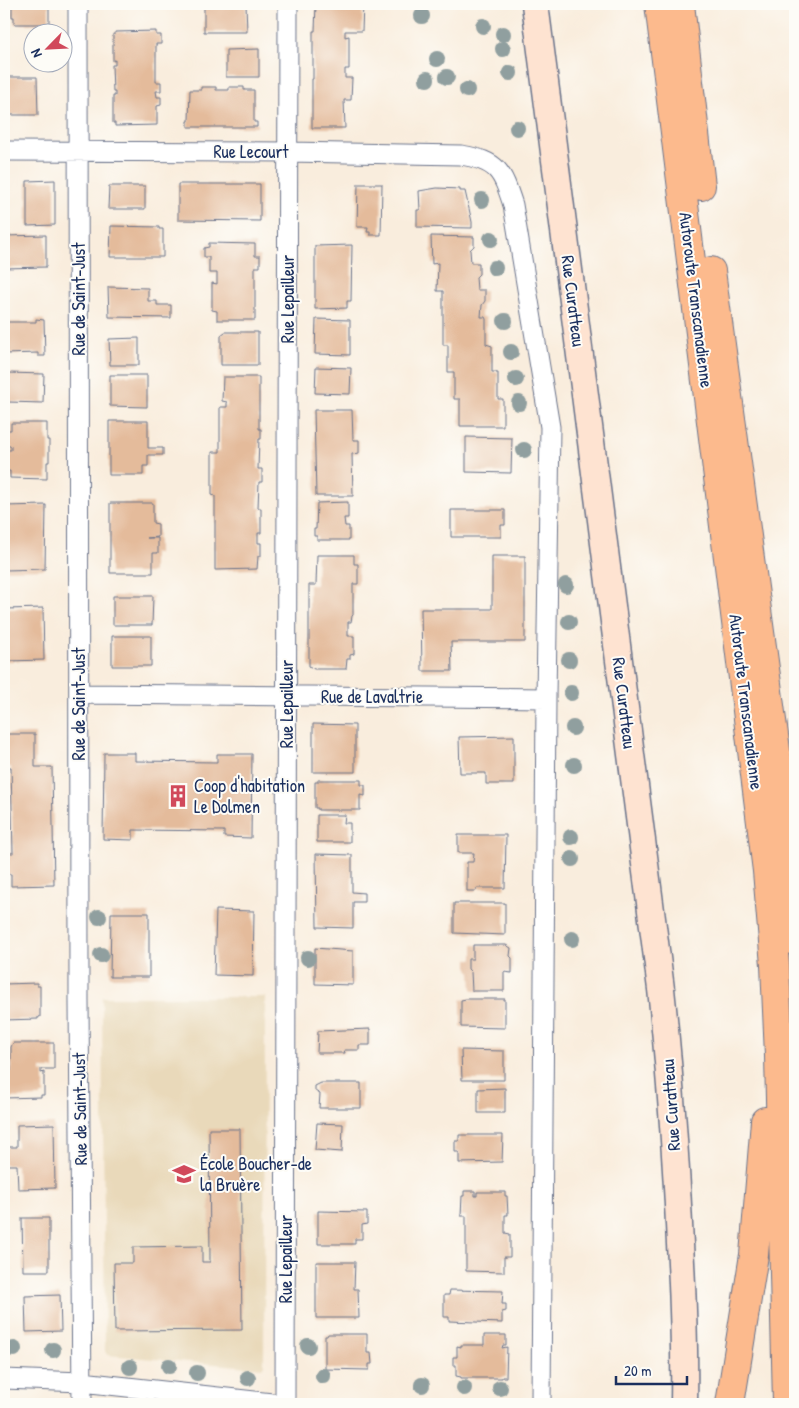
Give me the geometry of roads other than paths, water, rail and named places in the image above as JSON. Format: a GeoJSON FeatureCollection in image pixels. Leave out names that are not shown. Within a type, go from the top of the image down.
{"type":"FeatureCollection","features":[{"type":"Feature","properties":{"kind":"highway","name":"Autoroute Transcanadienne"},"geometry":{"type":"LineString","coordinates":[[659,4],[767,871],[772,925],[782,1154],[787,1404]]}},
{"type":"Feature","properties":{"kind":"highway","name":"Autoroute Transcanadienne"},"geometry":{"type":"LineString","coordinates":[[680,4],[708,246],[784,809],[795,941]]}},
{"type":"Feature","properties":{"kind":"highway"},"geometry":{"type":"LineString","coordinates":[[730,1404],[754,1255],[765,1134],[772,925]]}},
{"type":"Feature","properties":{"kind":"main road","name":"Rue Curatteau"},"geometry":{"type":"LineString","coordinates":[[535,4],[662,998],[679,1209],[684,1404]]}},
{"type":"Feature","properties":{"kind":"street","name":"Rue de Saint-Just"},"geometry":{"type":"LineString","coordinates":[[78,4],[79,1011],[82,1404]]}},
{"type":"Feature","properties":{"kind":"street","name":"Rue Lepailleur"},"geometry":{"type":"LineString","coordinates":[[286,1404],[288,4]]}},
{"type":"Feature","properties":{"kind":"street","name":"Rue Lecourt"},"geometry":{"type":"LineString","coordinates":[[4,151],[461,155],[479,158],[496,168],[503,176],[513,205],[550,427],[546,698]]}},
{"type":"Feature","properties":{"kind":"street","name":"Rue de Lavaltrie"},"geometry":{"type":"LineString","coordinates":[[79,694],[546,698]]}},
{"type":"Feature","properties":{"kind":"street"},"geometry":{"type":"LineString","coordinates":[[541,1404],[546,698]]}},
{"type":"Feature","properties":{"kind":"street"},"geometry":{"type":"LineString","coordinates":[[4,1379],[82,1382],[281,1404]]}},
{"type":"Feature","properties":{"kind":"place","name":"Coop d'habitation Le Dolmen"},"geometry":{"type":"Point","coordinates":[178,796]}},
{"type":"Feature","properties":{"kind":"place","name":"École Boucher-de la Bruère"},"geometry":{"type":"Point","coordinates":[184,1174]}}]}
